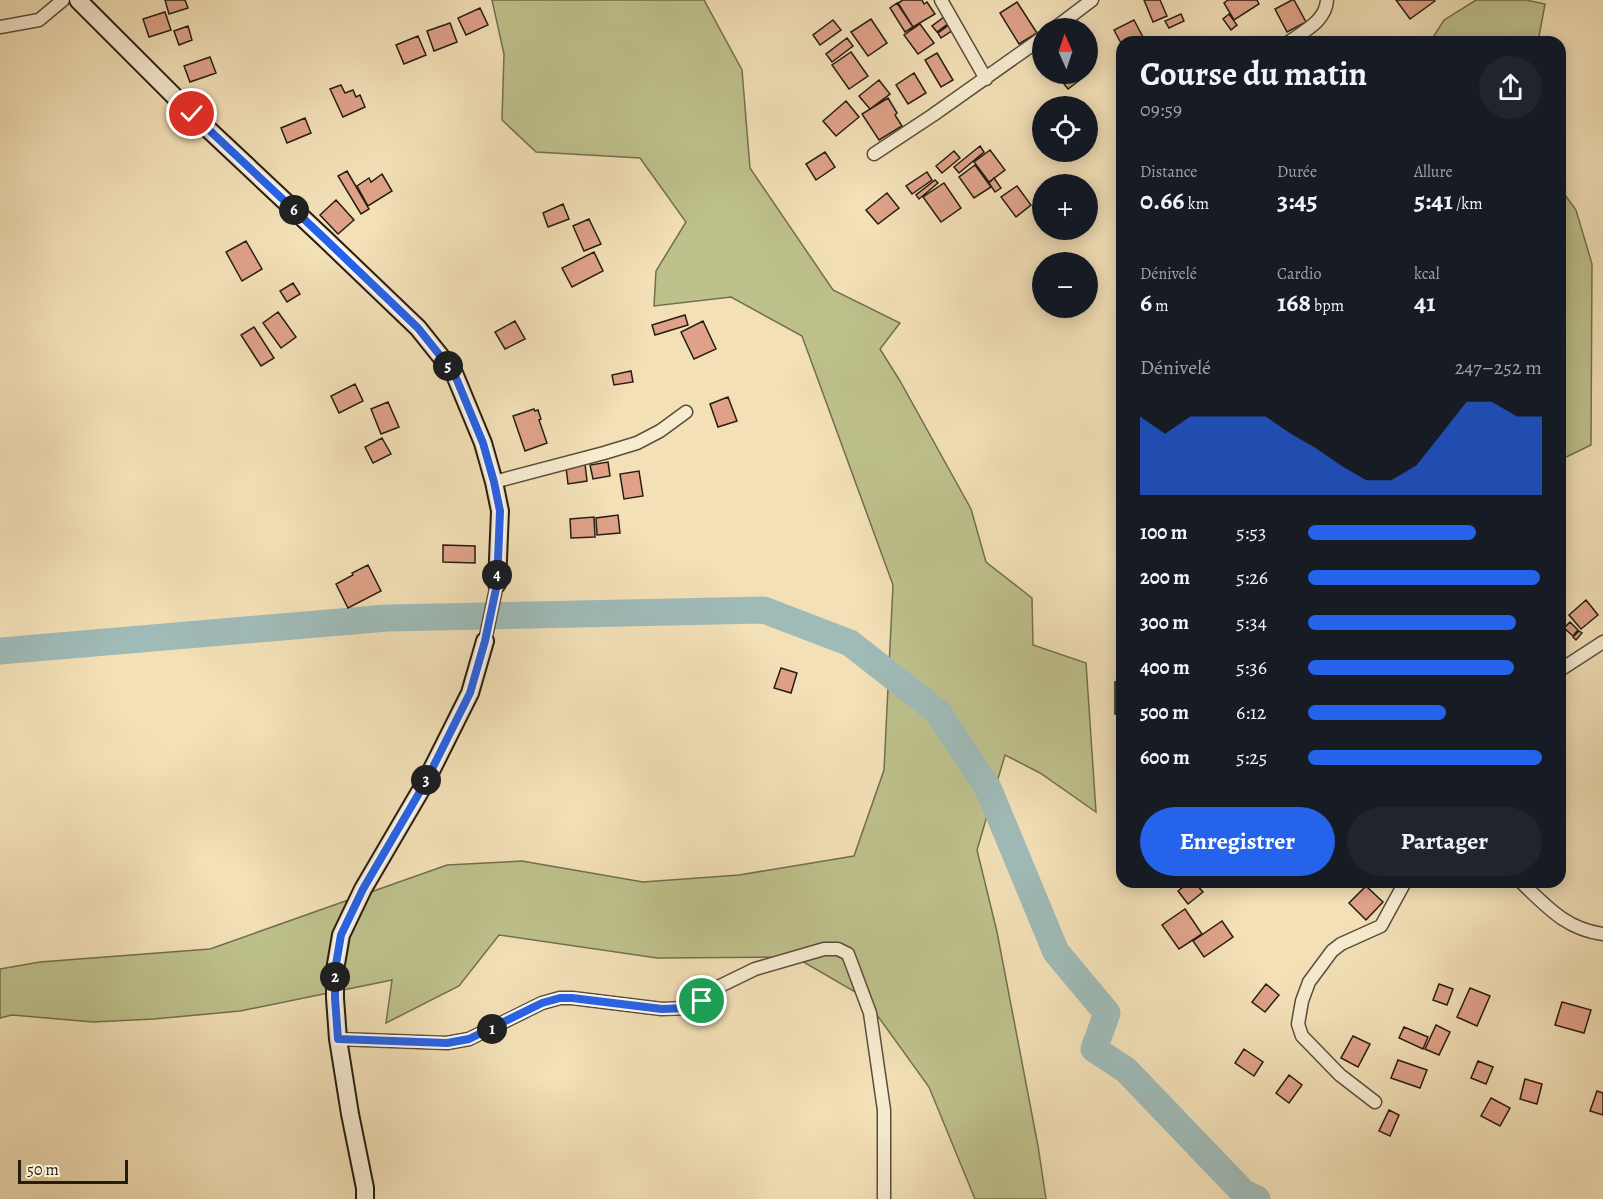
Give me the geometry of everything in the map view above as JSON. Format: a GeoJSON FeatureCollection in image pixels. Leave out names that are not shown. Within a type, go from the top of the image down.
{"type":"FeatureCollection","features":[{"type":"Feature","properties":{"kind":"street"},"geometry":{"type":"LineString","coordinates":[[0,27],[39,20],[63,0]]}},
{"type":"Feature","properties":{"kind":"street"},"geometry":{"type":"LineString","coordinates":[[78,0],[192,114],[418,328],[454,373],[483,443],[494,482],[500,511],[497,584],[485,641],[470,693],[425,783],[363,889],[341,935],[335,970],[338,1039],[365,1188],[365,1199]]}},
{"type":"Feature","properties":{"kind":"street"},"geometry":{"type":"LineString","coordinates":[[941,0],[986,79]]}},
{"type":"Feature","properties":{"kind":"street"},"geometry":{"type":"LineString","coordinates":[[1068,18],[1092,0]]}},
{"type":"Feature","properties":{"kind":"street"},"geometry":{"type":"LineString","coordinates":[[1297,36],[1320,19],[1327,8],[1327,0]]}},
{"type":"Feature","properties":{"kind":"street"},"geometry":{"type":"LineString","coordinates":[[874,154],[1032,45]]}},
{"type":"Feature","properties":{"kind":"street"},"geometry":{"type":"LineString","coordinates":[[494,482],[637,443],[660,431],[686,412]]}},
{"type":"Feature","properties":{"kind":"street"},"geometry":{"type":"LineString","coordinates":[[1566,666],[1603,642]]}},
{"type":"Feature","properties":{"kind":"street"},"geometry":{"type":"LineString","coordinates":[[1375,1102],[1340,1075],[1302,1036],[1298,1024],[1302,1001],[1309,982],[1332,951],[1341,944],[1381,926],[1402,888]]}},
{"type":"Feature","properties":{"kind":"street"},"geometry":{"type":"LineString","coordinates":[[1528,888],[1564,921],[1586,932],[1603,934]]}},
{"type":"Feature","properties":{"kind":"street"},"geometry":{"type":"LineString","coordinates":[[338,1039],[447,1043],[469,1039],[542,1003],[560,998],[662,1009],[688,1008],[702,1001],[718,987],[754,969],[824,949],[838,949],[848,954],[870,1013],[884,1110],[884,1199]]}},
{"type":"Feature","properties":{"kind":"green space"},"geometry":{"type":"Polygon","coordinates":[[[492,0],[704,0],[742,70],[750,168],[833,290],[900,323],[880,349],[971,509],[986,562],[1032,598],[1033,645],[1086,663],[1096,812],[1040,773],[1005,755],[977,850],[997,932],[1046,1199],[975,1199],[929,1087],[864,997],[795,957],[657,958],[499,935],[459,986],[386,1023],[392,980],[240,1011],[93,1022],[12,1015],[0,1018],[0,969],[40,962],[210,949],[447,865],[522,861],[643,882],[739,875],[854,856],[884,770],[893,585],[802,336],[731,297],[654,306],[656,271],[686,222],[640,158],[536,152],[502,120],[504,54],[492,0]]]}},
{"type":"Feature","properties":{"kind":"green space"},"geometry":{"type":"Polygon","coordinates":[[[1476,0],[1526,0],[1545,4],[1539,36],[1434,36],[1444,20],[1476,0]]]}},
{"type":"Feature","properties":{"kind":"green space"},"geometry":{"type":"Polygon","coordinates":[[[1566,196],[1576,210],[1592,264],[1591,445],[1566,457],[1566,196]]]}},
{"type":"Feature","properties":{"kind":"building"},"geometry":{"type":"Polygon","coordinates":[[[165,0],[185,0],[188,8],[169,14],[165,0]]]}},
{"type":"Feature","properties":{"kind":"building"},"geometry":{"type":"Polygon","coordinates":[[[903,0],[922,0],[924,4],[927,2],[935,14],[913,27],[898,3],[903,0]]]}},
{"type":"Feature","properties":{"kind":"building"},"geometry":{"type":"Polygon","coordinates":[[[1144,0],[1160,0],[1167,16],[1153,22],[1144,0]]]}},
{"type":"Feature","properties":{"kind":"building"},"geometry":{"type":"Polygon","coordinates":[[[1228,0],[1257,0],[1259,4],[1234,20],[1224,3],[1228,0]]]}},
{"type":"Feature","properties":{"kind":"building"},"geometry":{"type":"Polygon","coordinates":[[[1292,0],[1306,22],[1287,32],[1275,9],[1292,0]]]}},
{"type":"Feature","properties":{"kind":"building"},"geometry":{"type":"Polygon","coordinates":[[[1396,0],[1434,0],[1435,1],[1410,19],[1396,0]]]}},
{"type":"Feature","properties":{"kind":"building"},"geometry":{"type":"Polygon","coordinates":[[[1017,2],[1032,25],[1032,36],[1019,44],[1000,13],[1017,2]]]}},
{"type":"Feature","properties":{"kind":"building"},"geometry":{"type":"Polygon","coordinates":[[[897,3],[913,27],[905,32],[890,8],[897,3]]]}},
{"type":"Feature","properties":{"kind":"building"},"geometry":{"type":"Polygon","coordinates":[[[480,8],[488,25],[466,35],[458,18],[480,8]]]}},
{"type":"Feature","properties":{"kind":"building"},"geometry":{"type":"Polygon","coordinates":[[[165,12],[171,30],[149,37],[143,19],[165,12]]]}},
{"type":"Feature","properties":{"kind":"building"},"geometry":{"type":"Polygon","coordinates":[[[1181,14],[1184,21],[1169,28],[1165,21],[1181,14]]]}},
{"type":"Feature","properties":{"kind":"building"},"geometry":{"type":"Polygon","coordinates":[[[1229,14],[1237,25],[1231,30],[1223,19],[1229,14]]]}},
{"type":"Feature","properties":{"kind":"building"},"geometry":{"type":"Polygon","coordinates":[[[944,17],[949,23],[937,32],[932,26],[944,17]]]}},
{"type":"Feature","properties":{"kind":"building"},"geometry":{"type":"Polygon","coordinates":[[[871,19],[887,43],[868,56],[851,32],[871,19]]]}},
{"type":"Feature","properties":{"kind":"building"},"geometry":{"type":"Polygon","coordinates":[[[833,20],[841,30],[820,45],[813,35],[833,20]]]}},
{"type":"Feature","properties":{"kind":"building"},"geometry":{"type":"Polygon","coordinates":[[[1134,20],[1142,36],[1117,36],[1114,30],[1134,20]]]}},
{"type":"Feature","properties":{"kind":"building"},"geometry":{"type":"Polygon","coordinates":[[[450,23],[457,42],[434,51],[427,31],[450,23]]]}},
{"type":"Feature","properties":{"kind":"building"},"geometry":{"type":"Polygon","coordinates":[[[920,24],[934,43],[918,54],[904,35],[920,24]]]}},
{"type":"Feature","properties":{"kind":"building"},"geometry":{"type":"Polygon","coordinates":[[[949,25],[953,30],[941,38],[938,33],[949,25]]]}},
{"type":"Feature","properties":{"kind":"building"},"geometry":{"type":"Polygon","coordinates":[[[188,26],[192,40],[179,45],[174,31],[188,26]]]}},
{"type":"Feature","properties":{"kind":"building"},"geometry":{"type":"Polygon","coordinates":[[[418,36],[426,55],[404,64],[396,45],[418,36]]]}},
{"type":"Feature","properties":{"kind":"building"},"geometry":{"type":"Polygon","coordinates":[[[847,38],[853,46],[832,62],[826,54],[847,38]]]}},
{"type":"Feature","properties":{"kind":"building"},"geometry":{"type":"Polygon","coordinates":[[[851,52],[868,76],[849,89],[832,65],[851,52]]]}},
{"type":"Feature","properties":{"kind":"building"},"geometry":{"type":"Polygon","coordinates":[[[937,53],[953,80],[941,87],[925,60],[937,53]]]}},
{"type":"Feature","properties":{"kind":"building"},"geometry":{"type":"Polygon","coordinates":[[[210,57],[216,73],[190,82],[184,66],[210,57]]]}},
{"type":"Feature","properties":{"kind":"building"},"geometry":{"type":"Polygon","coordinates":[[[914,73],[926,93],[908,104],[896,85],[914,73]]]}},
{"type":"Feature","properties":{"kind":"building"},"geometry":{"type":"Polygon","coordinates":[[[879,80],[890,94],[870,109],[859,96],[879,80]]]}},
{"type":"Feature","properties":{"kind":"building"},"geometry":{"type":"Polygon","coordinates":[[[1064,84],[1075,84],[1068,89],[1064,84]]]}},
{"type":"Feature","properties":{"kind":"building"},"geometry":{"type":"Polygon","coordinates":[[[341,85],[345,93],[353,90],[356,97],[360,95],[365,107],[343,117],[330,89],[341,85]]]}},
{"type":"Feature","properties":{"kind":"building"},"geometry":{"type":"Polygon","coordinates":[[[888,98],[902,126],[879,140],[862,114],[888,98]]]}},
{"type":"Feature","properties":{"kind":"building"},"geometry":{"type":"Polygon","coordinates":[[[846,101],[859,117],[836,136],[823,121],[846,101]]]}},
{"type":"Feature","properties":{"kind":"building"},"geometry":{"type":"Polygon","coordinates":[[[305,118],[311,133],[287,143],[281,128],[305,118]]]}},
{"type":"Feature","properties":{"kind":"building"},"geometry":{"type":"Polygon","coordinates":[[[980,146],[984,152],[959,173],[954,167],[980,146]]]}},
{"type":"Feature","properties":{"kind":"building"},"geometry":{"type":"Polygon","coordinates":[[[990,150],[1005,170],[989,182],[974,162],[990,150]]]}},
{"type":"Feature","properties":{"kind":"building"},"geometry":{"type":"Polygon","coordinates":[[[954,151],[960,158],[942,173],[936,166],[954,151]]]}},
{"type":"Feature","properties":{"kind":"building"},"geometry":{"type":"Polygon","coordinates":[[[825,152],[835,167],[816,180],[806,164],[825,152]]]}},
{"type":"Feature","properties":{"kind":"building"},"geometry":{"type":"Polygon","coordinates":[[[975,165],[991,187],[974,198],[959,177],[975,165]]]}},
{"type":"Feature","properties":{"kind":"building"},"geometry":{"type":"Polygon","coordinates":[[[347,171],[369,209],[361,214],[338,176],[347,171]]]}},
{"type":"Feature","properties":{"kind":"building"},"geometry":{"type":"Polygon","coordinates":[[[927,172],[932,180],[912,194],[906,186],[927,172]]]}},
{"type":"Feature","properties":{"kind":"building"},"geometry":{"type":"Polygon","coordinates":[[[382,174],[392,191],[368,206],[357,186],[369,178],[371,182],[382,174]]]}},
{"type":"Feature","properties":{"kind":"building"},"geometry":{"type":"Polygon","coordinates":[[[994,178],[1001,188],[995,192],[989,183],[994,178]]]}},
{"type":"Feature","properties":{"kind":"building"},"geometry":{"type":"Polygon","coordinates":[[[935,180],[938,183],[919,199],[916,195],[935,180]]]}},
{"type":"Feature","properties":{"kind":"building"},"geometry":{"type":"Polygon","coordinates":[[[944,183],[961,208],[941,222],[923,197],[944,183]]]}},
{"type":"Feature","properties":{"kind":"building"},"geometry":{"type":"Polygon","coordinates":[[[1017,186],[1031,205],[1016,217],[1001,197],[1017,186]]]}},
{"type":"Feature","properties":{"kind":"building"},"geometry":{"type":"Polygon","coordinates":[[[887,193],[899,208],[878,224],[866,210],[887,193]]]}},
{"type":"Feature","properties":{"kind":"building"},"geometry":{"type":"Polygon","coordinates":[[[336,200],[354,220],[338,234],[320,215],[336,200]]]}},
{"type":"Feature","properties":{"kind":"building"},"geometry":{"type":"Polygon","coordinates":[[[563,204],[569,219],[548,227],[543,213],[563,204]]]}},
{"type":"Feature","properties":{"kind":"building"},"geometry":{"type":"Polygon","coordinates":[[[589,219],[601,244],[584,251],[573,226],[589,219]]]}},
{"type":"Feature","properties":{"kind":"building"},"geometry":{"type":"Polygon","coordinates":[[[246,241],[262,269],[242,281],[226,252],[246,241]]]}},
{"type":"Feature","properties":{"kind":"building"},"geometry":{"type":"Polygon","coordinates":[[[594,252],[603,271],[572,287],[562,268],[594,252]]]}},
{"type":"Feature","properties":{"kind":"building"},"geometry":{"type":"Polygon","coordinates":[[[293,283],[300,294],[287,302],[280,291],[293,283]]]}},
{"type":"Feature","properties":{"kind":"building"},"geometry":{"type":"Polygon","coordinates":[[[278,312],[296,337],[281,348],[263,323],[278,312]]]}},
{"type":"Feature","properties":{"kind":"building"},"geometry":{"type":"Polygon","coordinates":[[[685,315],[688,325],[655,335],[652,325],[685,315]]]}},
{"type":"Feature","properties":{"kind":"building"},"geometry":{"type":"Polygon","coordinates":[[[515,321],[525,339],[505,349],[495,332],[515,321]]]}},
{"type":"Feature","properties":{"kind":"building"},"geometry":{"type":"Polygon","coordinates":[[[703,321],[716,349],[694,359],[681,332],[703,321]]]}},
{"type":"Feature","properties":{"kind":"building"},"geometry":{"type":"Polygon","coordinates":[[[254,327],[274,358],[261,366],[241,335],[254,327]]]}},
{"type":"Feature","properties":{"kind":"building"},"geometry":{"type":"Polygon","coordinates":[[[631,371],[633,382],[614,385],[612,375],[631,371]]]}},
{"type":"Feature","properties":{"kind":"building"},"geometry":{"type":"Polygon","coordinates":[[[355,384],[363,401],[339,413],[331,396],[355,384]]]}},
{"type":"Feature","properties":{"kind":"building"},"geometry":{"type":"Polygon","coordinates":[[[728,397],[737,421],[718,427],[710,404],[728,397]]]}},
{"type":"Feature","properties":{"kind":"building"},"geometry":{"type":"Polygon","coordinates":[[[388,402],[399,427],[381,434],[371,409],[388,402]]]}},
{"type":"Feature","properties":{"kind":"building"},"geometry":{"type":"Polygon","coordinates":[[[534,409],[538,410],[547,443],[525,451],[513,416],[534,409]]]}},
{"type":"Feature","properties":{"kind":"building"},"geometry":{"type":"Polygon","coordinates":[[[382,438],[391,454],[373,463],[365,447],[382,438]]]}},
{"type":"Feature","properties":{"kind":"building"},"geometry":{"type":"Polygon","coordinates":[[[608,462],[610,476],[593,479],[590,465],[608,462]]]}},
{"type":"Feature","properties":{"kind":"building"},"geometry":{"type":"Polygon","coordinates":[[[585,464],[587,481],[568,484],[566,467],[585,464]]]}},
{"type":"Feature","properties":{"kind":"building"},"geometry":{"type":"Polygon","coordinates":[[[639,471],[643,496],[624,499],[620,474],[639,471]]]}},
{"type":"Feature","properties":{"kind":"building"},"geometry":{"type":"Polygon","coordinates":[[[618,515],[620,533],[597,535],[596,518],[618,515]]]}},
{"type":"Feature","properties":{"kind":"building"},"geometry":{"type":"Polygon","coordinates":[[[594,517],[595,537],[571,538],[570,519],[594,517]]]}},
{"type":"Feature","properties":{"kind":"building"},"geometry":{"type":"Polygon","coordinates":[[[443,545],[475,546],[475,563],[443,562],[443,545]]]}},
{"type":"Feature","properties":{"kind":"building"},"geometry":{"type":"Polygon","coordinates":[[[368,565],[381,591],[348,608],[336,584],[368,565]]]}},
{"type":"Feature","properties":{"kind":"building"},"geometry":{"type":"Polygon","coordinates":[[[1586,600],[1598,615],[1581,629],[1569,615],[1586,600]]]}},
{"type":"Feature","properties":{"kind":"building"},"geometry":{"type":"Polygon","coordinates":[[[1570,622],[1578,630],[1573,636],[1566,630],[1570,622]]]}},
{"type":"Feature","properties":{"kind":"building"},"geometry":{"type":"Polygon","coordinates":[[[1579,631],[1582,633],[1576,640],[1573,637],[1579,631]]]}},
{"type":"Feature","properties":{"kind":"building"},"geometry":{"type":"Polygon","coordinates":[[[781,668],[797,673],[791,693],[774,688],[781,668]]]}},
{"type":"Feature","properties":{"kind":"building"},"geometry":{"type":"Polygon","coordinates":[[[1115,682],[1116,682],[1116,714],[1115,682]]]}},
{"type":"Feature","properties":{"kind":"building"},"geometry":{"type":"Polygon","coordinates":[[[1182,888],[1199,888],[1203,892],[1188,904],[1178,891],[1182,888]]]}},
{"type":"Feature","properties":{"kind":"building"},"geometry":{"type":"Polygon","coordinates":[[[1364,888],[1368,888],[1383,902],[1366,920],[1349,903],[1364,888]]]}},
{"type":"Feature","properties":{"kind":"building"},"geometry":{"type":"Polygon","coordinates":[[[1185,909],[1202,934],[1179,949],[1162,925],[1185,909]]]}},
{"type":"Feature","properties":{"kind":"building"},"geometry":{"type":"Polygon","coordinates":[[[1222,921],[1233,937],[1204,957],[1193,941],[1222,921]]]}},
{"type":"Feature","properties":{"kind":"building"},"geometry":{"type":"Polygon","coordinates":[[[1266,984],[1279,995],[1265,1012],[1252,1002],[1266,984]]]}},
{"type":"Feature","properties":{"kind":"building"},"geometry":{"type":"Polygon","coordinates":[[[1439,984],[1453,989],[1447,1005],[1433,1000],[1439,984]]]}},
{"type":"Feature","properties":{"kind":"building"},"geometry":{"type":"Polygon","coordinates":[[[1470,988],[1490,996],[1477,1026],[1457,1017],[1470,988]]]}},
{"type":"Feature","properties":{"kind":"building"},"geometry":{"type":"Polygon","coordinates":[[[1562,1002],[1591,1010],[1584,1033],[1555,1025],[1562,1002]]]}},
{"type":"Feature","properties":{"kind":"building"},"geometry":{"type":"Polygon","coordinates":[[[1436,1025],[1450,1032],[1439,1055],[1425,1049],[1436,1025]]]}},
{"type":"Feature","properties":{"kind":"building"},"geometry":{"type":"Polygon","coordinates":[[[1404,1027],[1428,1037],[1423,1049],[1399,1038],[1404,1027]]]}},
{"type":"Feature","properties":{"kind":"building"},"geometry":{"type":"Polygon","coordinates":[[[1353,1036],[1370,1044],[1358,1067],[1341,1058],[1353,1036]]]}},
{"type":"Feature","properties":{"kind":"building"},"geometry":{"type":"Polygon","coordinates":[[[1244,1049],[1263,1062],[1254,1076],[1235,1063],[1244,1049]]]}},
{"type":"Feature","properties":{"kind":"building"},"geometry":{"type":"Polygon","coordinates":[[[1398,1060],[1427,1070],[1420,1088],[1391,1078],[1398,1060]]]}},
{"type":"Feature","properties":{"kind":"building"},"geometry":{"type":"Polygon","coordinates":[[[1478,1061],[1493,1067],[1486,1084],[1471,1078],[1478,1061]]]}},
{"type":"Feature","properties":{"kind":"building"},"geometry":{"type":"Polygon","coordinates":[[[1289,1075],[1302,1085],[1289,1103],[1276,1093],[1289,1075]]]}},
{"type":"Feature","properties":{"kind":"building"},"geometry":{"type":"Polygon","coordinates":[[[1525,1079],[1542,1084],[1537,1104],[1520,1099],[1525,1079]]]}},
{"type":"Feature","properties":{"kind":"building"},"geometry":{"type":"Polygon","coordinates":[[[1597,1091],[1603,1093],[1603,1115],[1590,1111],[1597,1091]]]}},
{"type":"Feature","properties":{"kind":"building"},"geometry":{"type":"Polygon","coordinates":[[[1491,1098],[1510,1108],[1500,1126],[1481,1116],[1491,1098]]]}},
{"type":"Feature","properties":{"kind":"building"},"geometry":{"type":"Polygon","coordinates":[[[1389,1110],[1399,1115],[1390,1136],[1379,1131],[1389,1110]]]}},
{"type":"Feature","properties":{"kind":"waterway"},"geometry":{"type":"LineString","coordinates":[[0,651],[387,618],[764,610],[850,643],[938,712],[988,788],[1056,952],[1107,1013],[1094,1049],[1126,1070],[1243,1192],[1257,1199]]}},
{"type":"Feature","properties":{"kind":"route"},"geometry":{"type":"LineString","coordinates":[[192,114],[418,328],[454,373],[483,443],[500,511],[497,584],[485,641],[470,693],[425,783],[363,889],[341,935],[335,970],[338,1039],[447,1043],[469,1039],[542,1003],[560,998],[662,1009],[688,1008],[702,1001]]}}]}
